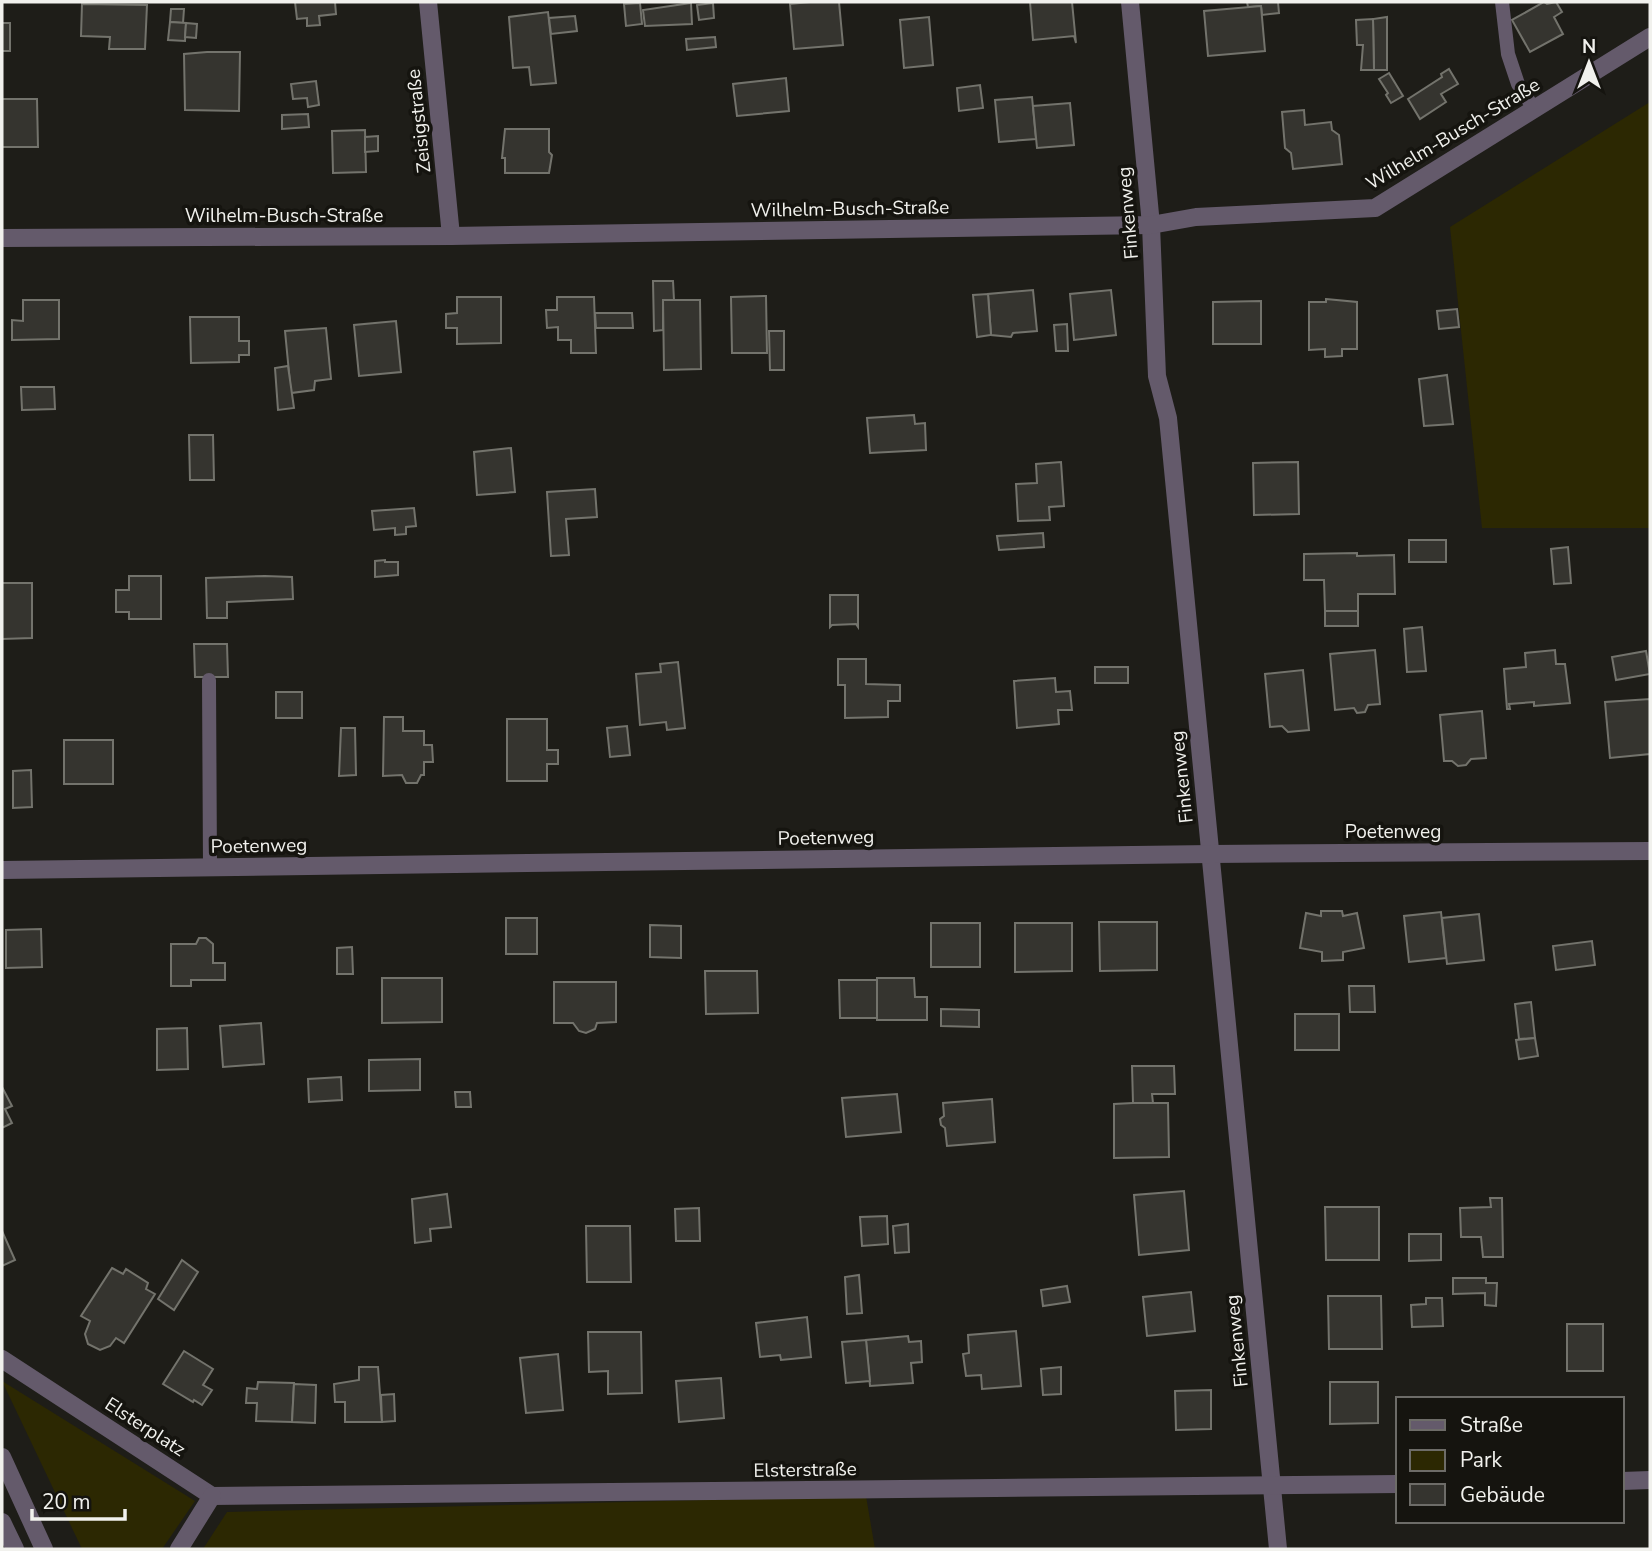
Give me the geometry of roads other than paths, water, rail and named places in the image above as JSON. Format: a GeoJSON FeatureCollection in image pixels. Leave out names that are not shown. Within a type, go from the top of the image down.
{"type":"FeatureCollection","features":[{"type":"Feature","properties":{"kind":"street","name":"Zeisigstraße"},"geometry":{"type":"LineString","coordinates":[[428,2],[451,236]]}},
{"type":"Feature","properties":{"kind":"street","name":"Finkenweg"},"geometry":{"type":"LineString","coordinates":[[1129,2],[1151,225],[1157,376],[1168,418],[1278,1549]]}},
{"type":"Feature","properties":{"kind":"street","name":"Wilhelm-Busch-Straße"},"geometry":{"type":"LineString","coordinates":[[2,238],[451,236],[1151,225],[1196,217],[1375,208],[1650,37]]}},
{"type":"Feature","properties":{"kind":"street","name":"Poetenweg"},"geometry":{"type":"LineString","coordinates":[[2,870],[1650,851]]}},
{"type":"Feature","properties":{"kind":"street","name":"Elsterplatz"},"geometry":{"type":"LineString","coordinates":[[2,1359],[212,1496]]}},
{"type":"Feature","properties":{"kind":"street"},"geometry":{"type":"LineString","coordinates":[[2,1457],[44,1549]]}},
{"type":"Feature","properties":{"kind":"street"},"geometry":{"type":"LineString","coordinates":[[1624,1481],[1650,1480]]}},
{"type":"Feature","properties":{"kind":"street","name":"Elsterstraße"},"geometry":{"type":"LineString","coordinates":[[212,1496],[1396,1484]]}},
{"type":"Feature","properties":{"kind":"street"},"geometry":{"type":"LineString","coordinates":[[179,1549],[212,1496]]}},
{"type":"Feature","properties":{"kind":"street"},"geometry":{"type":"LineString","coordinates":[[2,1522],[15,1549]]}},
{"type":"Feature","properties":{"kind":"lane"},"geometry":{"type":"LineString","coordinates":[[1502,2],[1508,54],[1518,84],[1534,109]]}},
{"type":"Feature","properties":{"kind":"lane"},"geometry":{"type":"LineString","coordinates":[[209,680],[210,868]]}}]}
